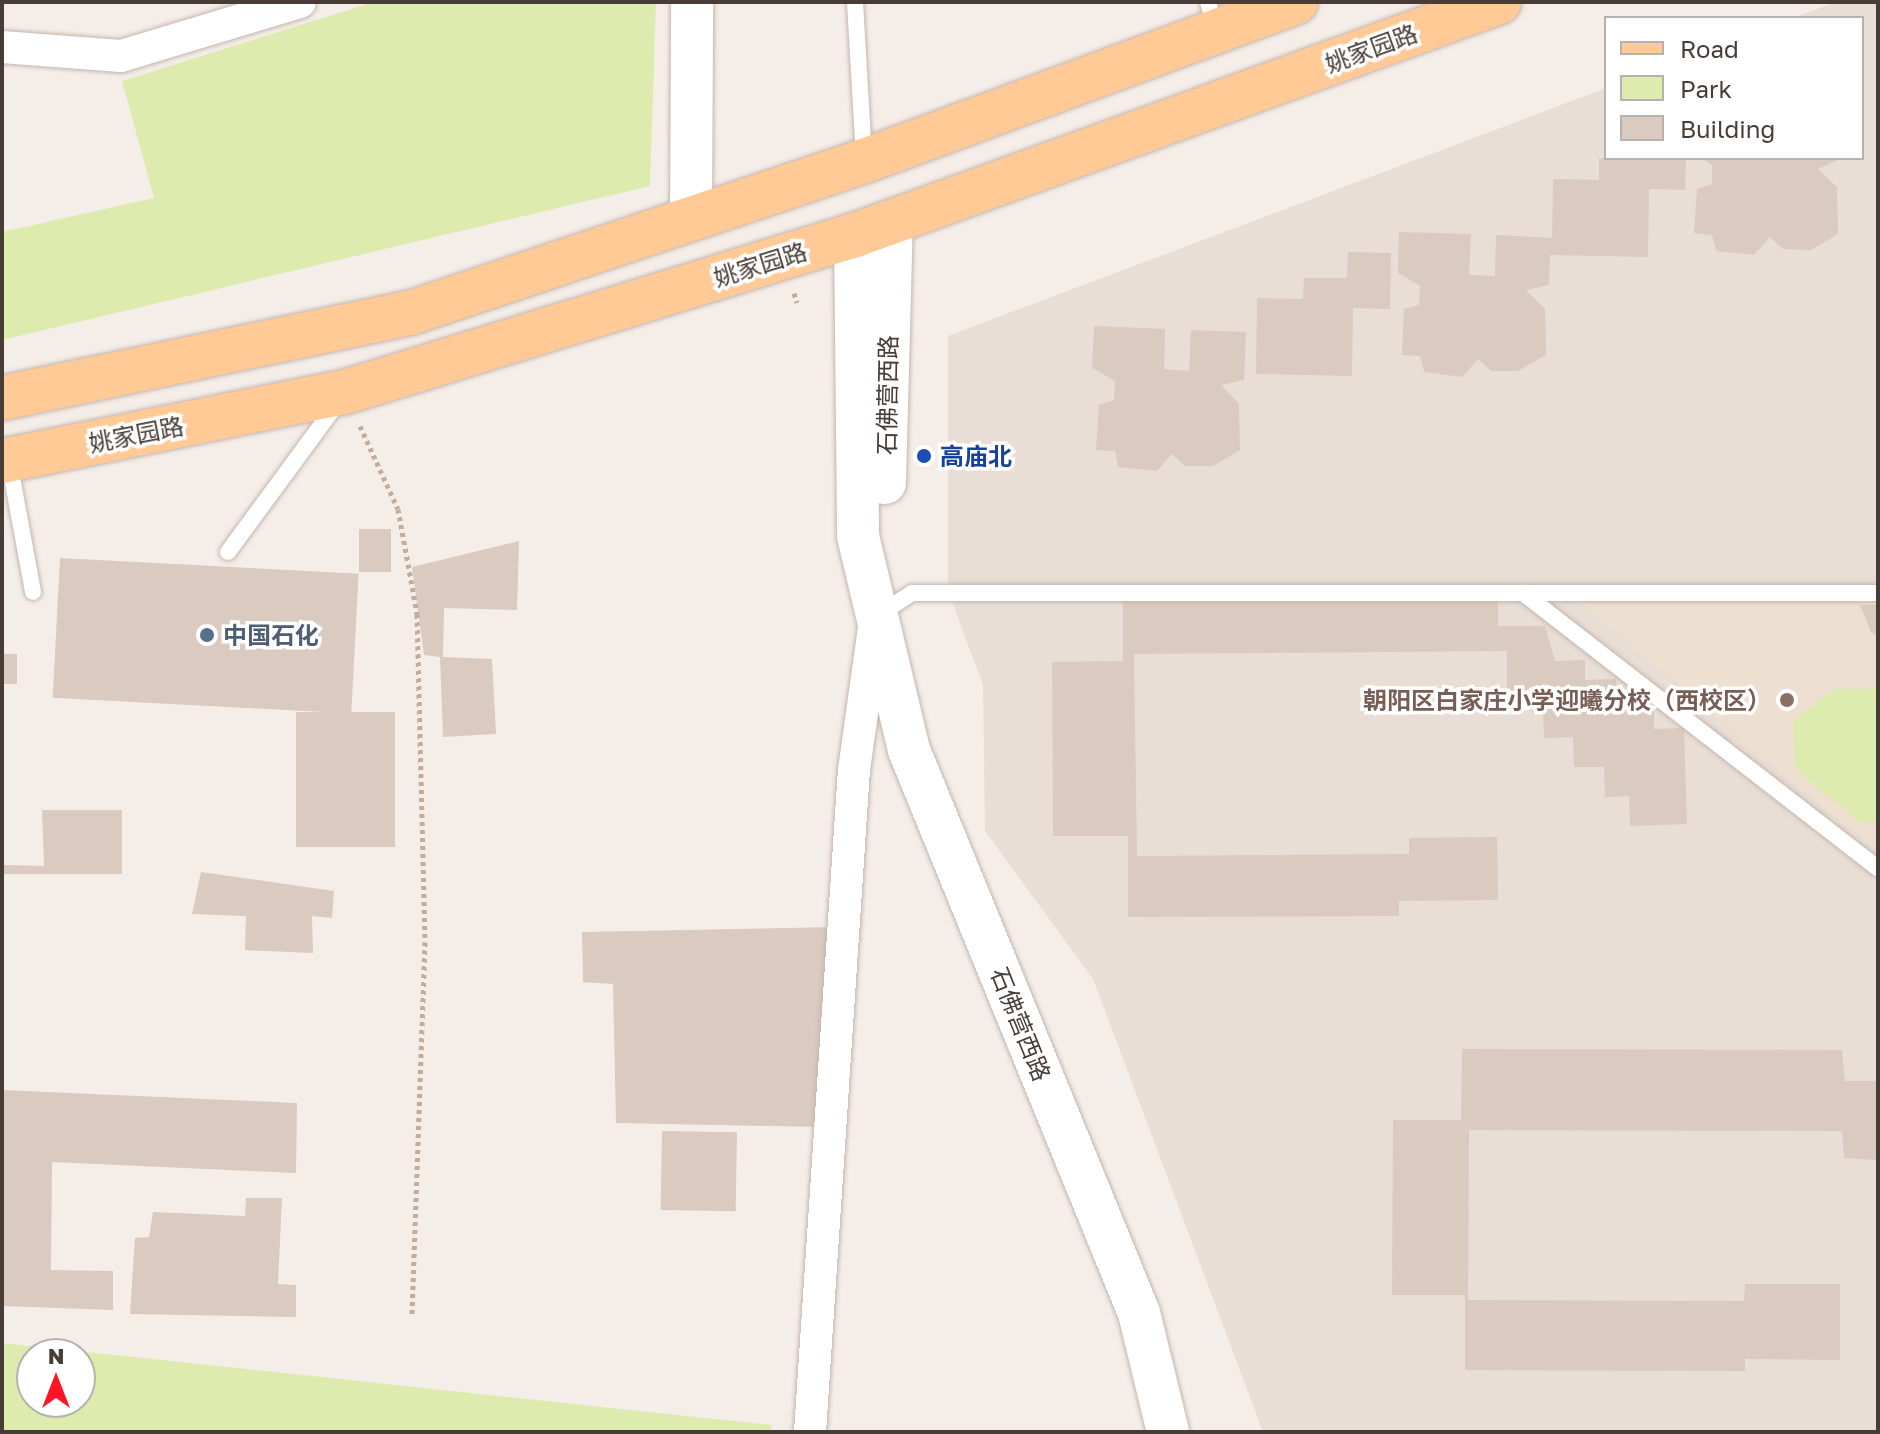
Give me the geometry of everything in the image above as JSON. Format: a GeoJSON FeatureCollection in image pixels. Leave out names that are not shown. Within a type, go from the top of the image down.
{"type":"FeatureCollection","features":[{"type":"Feature","properties":{"kind":"main road"},"geometry":{"type":"LineString","coordinates":[[2,398],[413,312],[864,161],[1212,17],[1296,2]]}},
{"type":"Feature","properties":{"kind":"main road","name":"姚家园路"},"geometry":{"type":"LineString","coordinates":[[6,460],[345,392],[873,228],[1499,2]]}},
{"type":"Feature","properties":{"kind":"street"},"geometry":{"type":"LineString","coordinates":[[2,47],[121,56],[300,2]]}},
{"type":"Feature","properties":{"kind":"street"},"geometry":{"type":"LineString","coordinates":[[691,219],[692,2]]}},
{"type":"Feature","properties":{"kind":"street","name":"石佛营西路"},"geometry":{"type":"LineString","coordinates":[[873,228],[858,536],[876,616],[909,750],[1139,1313],[1168,1432]]}},
{"type":"Feature","properties":{"kind":"street"},"geometry":{"type":"LineString","coordinates":[[810,1432],[854,770],[876,616]]}},
{"type":"Feature","properties":{"kind":"lane"},"geometry":{"type":"LineString","coordinates":[[855,2],[864,161]]}},
{"type":"Feature","properties":{"kind":"lane"},"geometry":{"type":"LineString","coordinates":[[228,552],[345,392]]}},
{"type":"Feature","properties":{"kind":"lane"},"geometry":{"type":"LineString","coordinates":[[6,460],[33,592]]}},
{"type":"Feature","properties":{"kind":"lane"},"geometry":{"type":"LineString","coordinates":[[876,616],[912,593],[1878,593]]}},
{"type":"Feature","properties":{"kind":"lane"},"geometry":{"type":"LineString","coordinates":[[1523,593],[1878,868]]}},
{"type":"Feature","properties":{"kind":"path"},"geometry":{"type":"LineString","coordinates":[[345,392],[398,509],[417,614],[425,942],[412,1314]]}},
{"type":"Feature","properties":{"kind":"shaded area"},"geometry":{"type":"Polygon","coordinates":[[[1836,2],[1878,2],[1878,1432],[1263,1432],[1093,979],[985,831],[983,685],[948,591],[948,336],[1604,89],[1604,160],[1864,160],[1864,16],[1798,16],[1836,2]]]}},
{"type":"Feature","properties":{"kind":"shaded area","name":"朝阳区白家庄小学迎曦分校（西校区）"},"geometry":{"type":"Polygon","coordinates":[[[1560,585],[1878,589],[1878,847],[1828,811],[1560,585]]]}},
{"type":"Feature","properties":{"kind":"green space"},"geometry":{"type":"Polygon","coordinates":[[[374,2],[656,2],[650,186],[2,340],[2,232],[154,198],[122,81],[374,2]]]}},
{"type":"Feature","properties":{"kind":"green space"},"geometry":{"type":"Polygon","coordinates":[[[1834,689],[1878,689],[1878,822],[1860,822],[1796,770],[1793,721],[1834,689]]]}},
{"type":"Feature","properties":{"kind":"green space"},"geometry":{"type":"Polygon","coordinates":[[[2,1343],[16,1344],[16,1418],[96,1418],[96,1353],[771,1425],[771,1432],[2,1432],[2,1343]]]}},
{"type":"Feature","properties":{"kind":"building"},"geometry":{"type":"Polygon","coordinates":[[[1599,158],[1686,160],[1685,190],[1649,189],[1648,257],[1550,255],[1549,285],[1526,290],[1545,309],[1546,355],[1518,371],[1491,371],[1478,359],[1462,377],[1424,372],[1420,356],[1402,355],[1404,309],[1419,305],[1420,286],[1398,273],[1399,232],[1471,234],[1469,275],[1495,276],[1496,235],[1552,238],[1553,179],[1599,180],[1599,158]]]}},
{"type":"Feature","properties":{"kind":"building"},"geometry":{"type":"Polygon","coordinates":[[[1704,160],[1838,160],[1818,169],[1837,187],[1838,234],[1811,250],[1783,249],[1770,237],[1754,255],[1716,251],[1712,235],[1694,233],[1697,189],[1712,184],[1712,165],[1704,160]]]}},
{"type":"Feature","properties":{"kind":"building"},"geometry":{"type":"Polygon","coordinates":[[[1348,252],[1391,253],[1390,309],[1353,308],[1352,376],[1256,374],[1257,298],[1303,299],[1304,278],[1347,278],[1348,252]]]}},
{"type":"Feature","properties":{"kind":"building"},"geometry":{"type":"Polygon","coordinates":[[[1094,326],[1165,329],[1164,369],[1189,371],[1191,330],[1246,332],[1244,380],[1221,385],[1239,404],[1240,450],[1213,466],[1185,466],[1172,454],[1157,471],[1118,467],[1115,451],[1096,450],[1099,405],[1114,400],[1115,381],[1092,368],[1094,326]]]}},
{"type":"Feature","properties":{"kind":"building"},"geometry":{"type":"Polygon","coordinates":[[[359,529],[391,529],[391,572],[359,572],[359,529]]]}},
{"type":"Feature","properties":{"kind":"building"},"geometry":{"type":"Polygon","coordinates":[[[519,541],[517,610],[444,608],[443,657],[492,659],[496,734],[443,737],[440,657],[424,655],[412,567],[519,541]]]}},
{"type":"Feature","properties":{"kind":"building","name":"中国石化"},"geometry":{"type":"Polygon","coordinates":[[[60,558],[359,574],[351,713],[53,698],[60,558]]]}},
{"type":"Feature","properties":{"kind":"building"},"geometry":{"type":"Polygon","coordinates":[[[1123,601],[1498,601],[1498,626],[1545,626],[1555,661],[1585,660],[1585,680],[1616,679],[1617,707],[1654,706],[1654,729],[1684,728],[1687,824],[1630,826],[1629,796],[1605,797],[1604,767],[1574,767],[1573,737],[1544,738],[1543,709],[1507,710],[1507,651],[1134,654],[1137,856],[1409,854],[1409,838],[1497,837],[1498,900],[1399,901],[1399,916],[1128,917],[1128,836],[1053,836],[1052,662],[1123,661],[1123,601]]]}},
{"type":"Feature","properties":{"kind":"building"},"geometry":{"type":"Polygon","coordinates":[[[1860,605],[1878,605],[1878,637],[1871,632],[1860,605]]]}},
{"type":"Feature","properties":{"kind":"building"},"geometry":{"type":"Polygon","coordinates":[[[2,654],[17,654],[17,684],[2,684],[2,654]]]}},
{"type":"Feature","properties":{"kind":"building"},"geometry":{"type":"Polygon","coordinates":[[[296,712],[395,712],[395,847],[296,847],[296,712]]]}},
{"type":"Feature","properties":{"kind":"building"},"geometry":{"type":"Polygon","coordinates":[[[42,810],[122,810],[122,874],[2,874],[2,865],[44,866],[42,810]]]}},
{"type":"Feature","properties":{"kind":"building"},"geometry":{"type":"Polygon","coordinates":[[[201,872],[334,891],[332,918],[312,916],[313,953],[245,950],[246,916],[192,914],[201,872]]]}},
{"type":"Feature","properties":{"kind":"building"},"geometry":{"type":"Polygon","coordinates":[[[836,927],[820,1127],[616,1123],[613,984],[583,982],[582,932],[836,927]]]}},
{"type":"Feature","properties":{"kind":"building"},"geometry":{"type":"Polygon","coordinates":[[[1462,1049],[1842,1050],[1845,1081],[1878,1081],[1878,1160],[1844,1158],[1842,1131],[1469,1130],[1468,1300],[1744,1301],[1745,1284],[1840,1284],[1840,1360],[1745,1359],[1745,1371],[1465,1370],[1465,1295],[1392,1295],[1393,1120],[1461,1120],[1462,1049]]]}},
{"type":"Feature","properties":{"kind":"building"},"geometry":{"type":"Polygon","coordinates":[[[2,1090],[297,1103],[296,1173],[52,1162],[51,1270],[113,1271],[113,1310],[2,1306],[2,1090]]]}},
{"type":"Feature","properties":{"kind":"building"},"geometry":{"type":"Polygon","coordinates":[[[662,1131],[737,1132],[736,1211],[661,1210],[662,1131]]]}},
{"type":"Feature","properties":{"kind":"building"},"geometry":{"type":"Polygon","coordinates":[[[246,1198],[282,1198],[278,1284],[296,1285],[296,1317],[130,1314],[135,1238],[149,1237],[153,1212],[245,1216],[246,1198]]]}},
{"type":"Feature","properties":{"kind":"place","name":"高庙北"},"geometry":{"type":"Point","coordinates":[924,456]}},
{"type":"Feature","properties":{"kind":"place","name":"中国石化"},"geometry":{"type":"Point","coordinates":[207,635]}},
{"type":"Feature","properties":{"kind":"place","name":"朝阳区白家庄小学迎曦分校（西校区）"},"geometry":{"type":"Point","coordinates":[1787,700]}}]}
